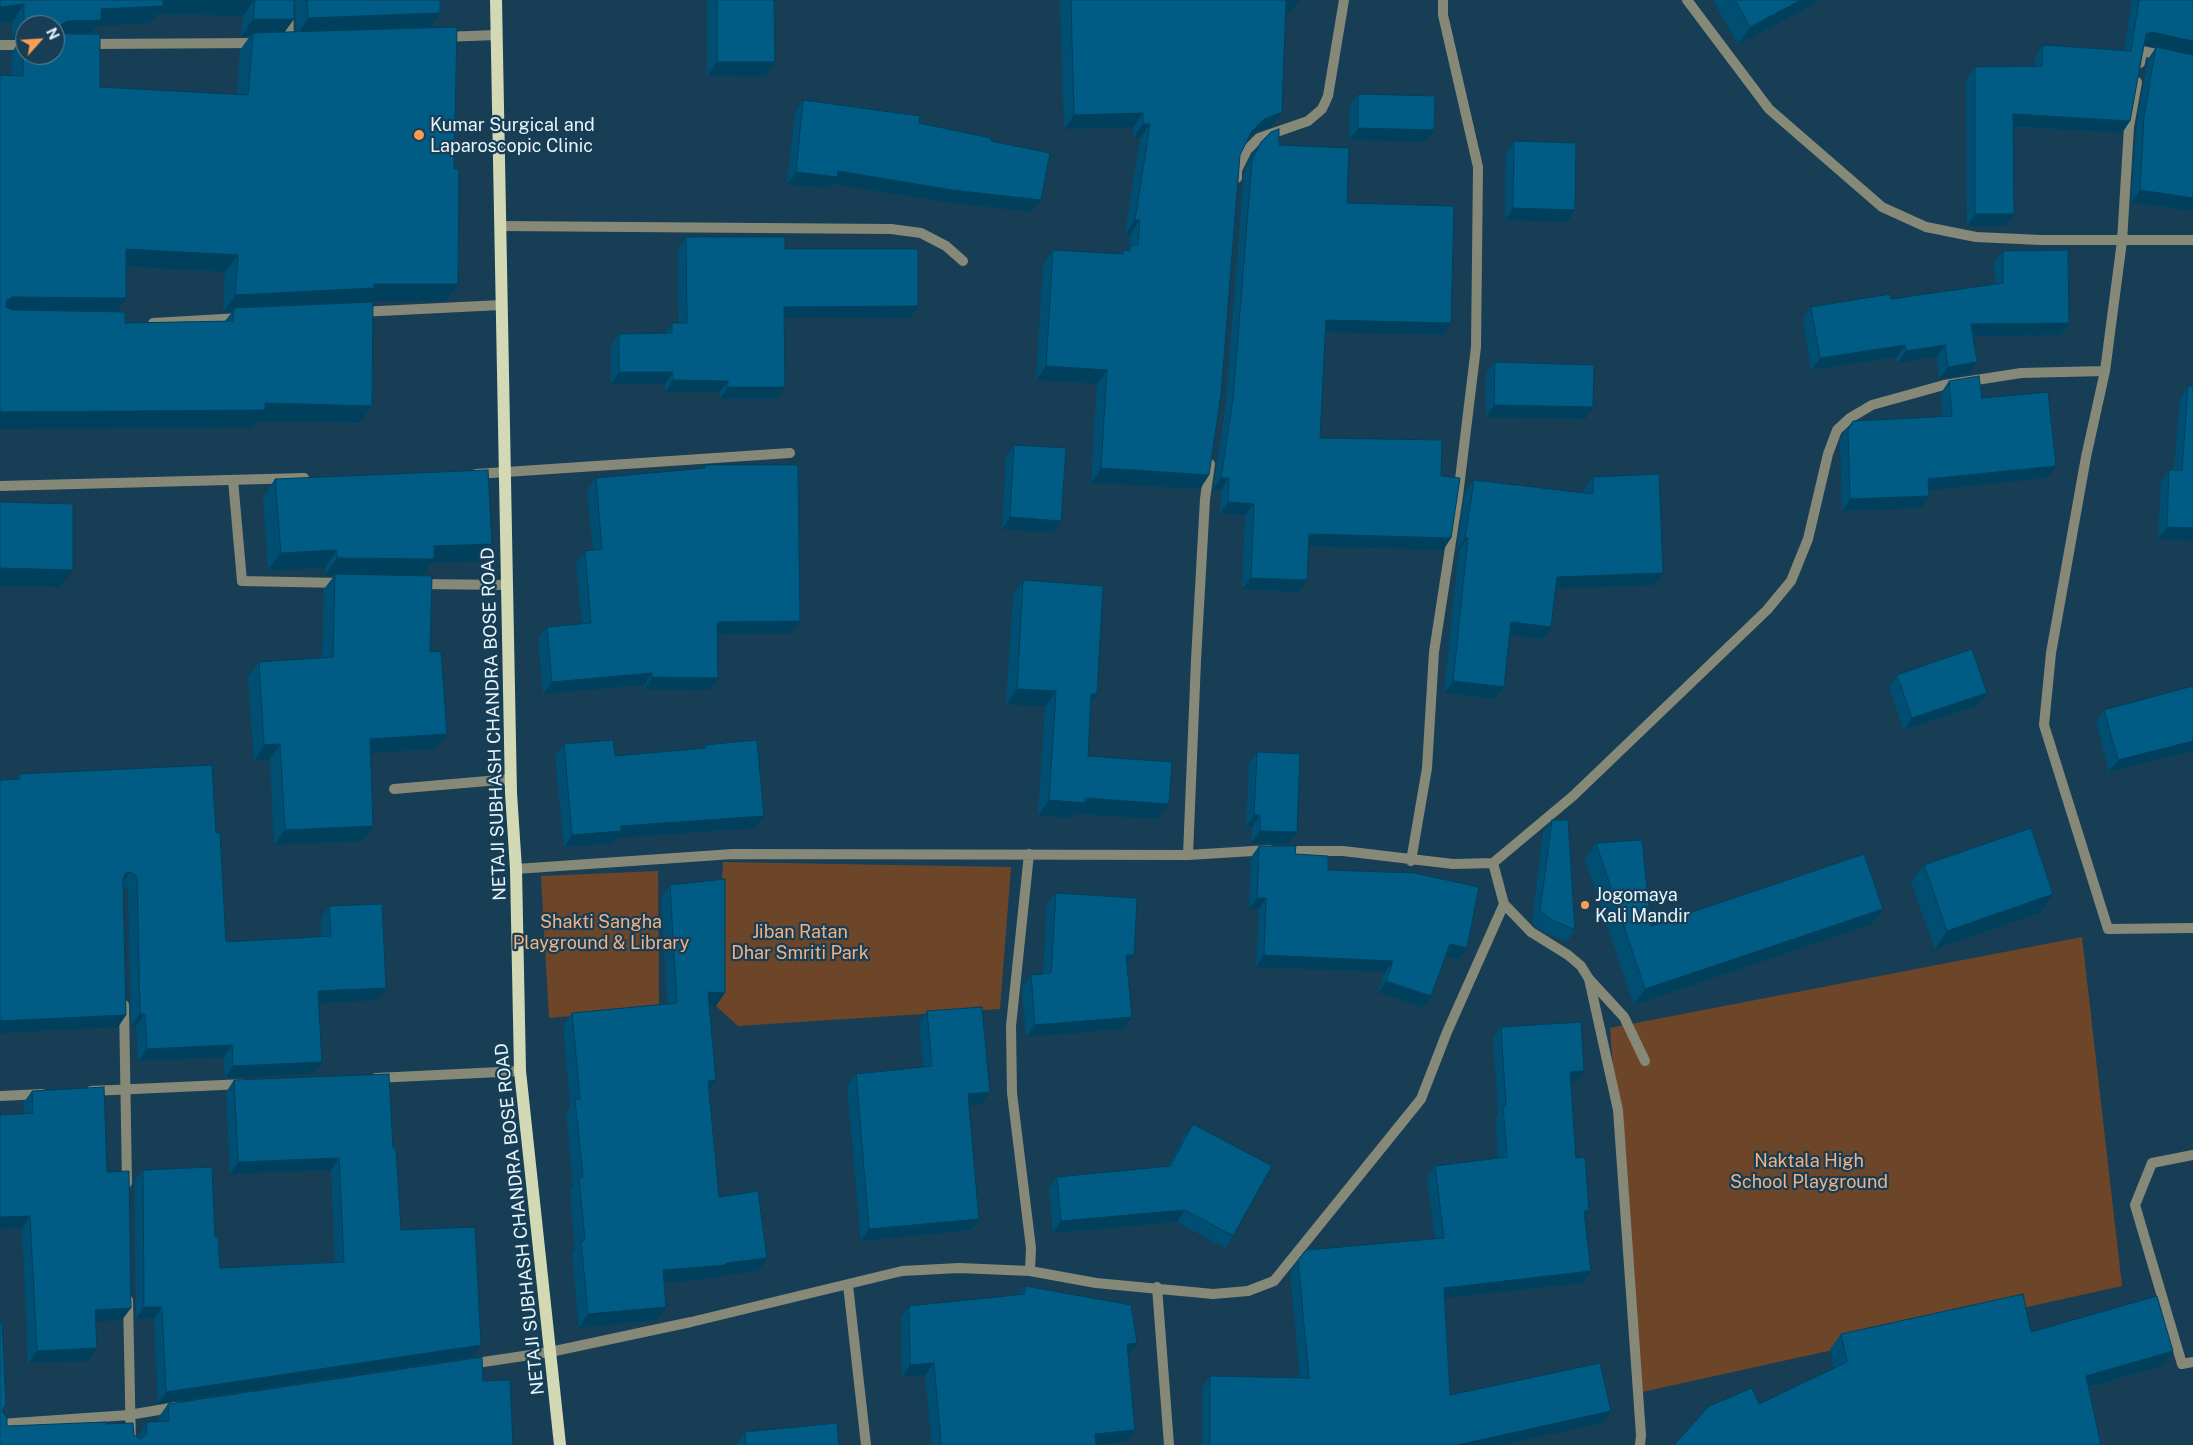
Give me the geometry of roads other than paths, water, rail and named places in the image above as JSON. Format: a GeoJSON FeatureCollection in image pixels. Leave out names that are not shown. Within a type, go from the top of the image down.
{"type":"FeatureCollection","features":[{"type":"Feature","properties":{"kind":"main road","name":"NETAJI SUBHASH CHANDRA BOSE ROAD"},"geometry":{"type":"LineString","coordinates":[[496,0],[511,779],[516,869],[520,1071],[560,1445]]}},
{"type":"Feature","properties":{"kind":"street"},"geometry":{"type":"LineString","coordinates":[[74,44],[284,43],[288,0]]}},
{"type":"Feature","properties":{"kind":"street"},"geometry":{"type":"LineString","coordinates":[[1236,189],[1237,170],[1246,150],[1260,138],[1308,121],[1322,109],[1328,96],[1344,0]]}},
{"type":"Feature","properties":{"kind":"street"},"geometry":{"type":"LineString","coordinates":[[1411,860],[1427,768],[1434,652],[1458,496],[1476,347],[1478,167],[1443,15],[1443,0]]}},
{"type":"Feature","properties":{"kind":"street"},"geometry":{"type":"LineString","coordinates":[[1687,0],[1769,109],[1882,207],[1926,227],[1976,237],[2122,241],[2193,240]]}},
{"type":"Feature","properties":{"kind":"street"},"geometry":{"type":"LineString","coordinates":[[427,38],[497,35]]}},
{"type":"Feature","properties":{"kind":"street"},"geometry":{"type":"LineString","coordinates":[[0,45],[15,45]]}},
{"type":"Feature","properties":{"kind":"street"},"geometry":{"type":"LineString","coordinates":[[2176,58],[2142,51],[2130,127],[2122,241],[2105,371],[2086,457],[2051,653],[2044,725],[2108,929],[2193,928]]}},
{"type":"Feature","properties":{"kind":"street"},"geometry":{"type":"LineString","coordinates":[[500,226],[891,229],[921,233],[946,246],[963,261]]}},
{"type":"Feature","properties":{"kind":"street"},"geometry":{"type":"LineString","coordinates":[[351,313],[501,305]]}},
{"type":"Feature","properties":{"kind":"street"},"geometry":{"type":"LineString","coordinates":[[142,323],[252,318]]}},
{"type":"Feature","properties":{"kind":"street"},"geometry":{"type":"LineString","coordinates":[[516,869],[734,854],[1188,855],[1251,850],[1342,851],[1453,864],[1493,863],[1572,796],[1767,610],[1791,581],[1808,539],[1828,454],[1837,430],[1850,418],[1872,405],[1944,385],[2021,373],[2105,371]]}},
{"type":"Feature","properties":{"kind":"street"},"geometry":{"type":"LineString","coordinates":[[466,474],[505,473],[790,453]]}},
{"type":"Feature","properties":{"kind":"street"},"geometry":{"type":"LineString","coordinates":[[1188,855],[1205,499],[1212,454]]}},
{"type":"Feature","properties":{"kind":"street"},"geometry":{"type":"LineString","coordinates":[[0,486],[310,478]]}},
{"type":"Feature","properties":{"kind":"street"},"geometry":{"type":"LineString","coordinates":[[233,480],[242,581],[351,583]]}},
{"type":"Feature","properties":{"kind":"street"},"geometry":{"type":"LineString","coordinates":[[411,584],[507,585]]}},
{"type":"Feature","properties":{"kind":"street"},"geometry":{"type":"LineString","coordinates":[[394,789],[511,779]]}},
{"type":"Feature","properties":{"kind":"street"},"geometry":{"type":"LineString","coordinates":[[1029,854],[1011,1026],[1012,1094],[1031,1248],[1030,1271]]}},
{"type":"Feature","properties":{"kind":"street"},"geometry":{"type":"LineString","coordinates":[[1493,863],[1504,904],[1531,932],[1568,955],[1581,966],[1589,980],[1624,1017],[1645,1061]]}},
{"type":"Feature","properties":{"kind":"street"},"geometry":{"type":"LineString","coordinates":[[462,1365],[550,1352],[691,1322],[902,1271],[959,1268],[1030,1271],[1096,1283],[1157,1287],[1213,1294],[1248,1291],[1274,1282],[1421,1100],[1447,1032],[1504,904]]}},
{"type":"Feature","properties":{"kind":"street"},"geometry":{"type":"LineString","coordinates":[[1589,980],[1618,1110],[1641,1435],[1640,1445]]}},
{"type":"Feature","properties":{"kind":"street"},"geometry":{"type":"LineString","coordinates":[[123,990],[127,1198]]}},
{"type":"Feature","properties":{"kind":"street"},"geometry":{"type":"LineString","coordinates":[[362,1079],[520,1071]]}},
{"type":"Feature","properties":{"kind":"street"},"geometry":{"type":"LineString","coordinates":[[78,1092],[254,1084]]}},
{"type":"Feature","properties":{"kind":"street"},"geometry":{"type":"LineString","coordinates":[[0,1096],[48,1094]]}},
{"type":"Feature","properties":{"kind":"street"},"geometry":{"type":"LineString","coordinates":[[2193,1155],[2152,1163],[2135,1204],[2182,1364],[2193,1362]]}},
{"type":"Feature","properties":{"kind":"street"},"geometry":{"type":"LineString","coordinates":[[848,1285],[866,1445]]}},
{"type":"Feature","properties":{"kind":"street"},"geometry":{"type":"LineString","coordinates":[[128,1286],[131,1445]]}},
{"type":"Feature","properties":{"kind":"street"},"geometry":{"type":"LineString","coordinates":[[1157,1287],[1169,1445]]}},
{"type":"Feature","properties":{"kind":"street"},"geometry":{"type":"LineString","coordinates":[[0,1424],[129,1414],[188,1406]]}},
{"type":"Feature","properties":{"kind":"place","name":"Kumar Surgical and Laparoscopic Clinic"},"geometry":{"type":"Point","coordinates":[419,135]}},
{"type":"Feature","properties":{"kind":"place","name":"Jogomaya Kali Mandir"},"geometry":{"type":"Point","coordinates":[1585,905]}},
{"type":"Feature","properties":{"kind":"park label","name":"Shakti Sangha Playground & Library"},"geometry":{"type":"Point","coordinates":[601,932]}},
{"type":"Feature","properties":{"kind":"park label","name":"Jiban Ratan Dhar Smriti Park"},"geometry":{"type":"Point","coordinates":[800,942]}},
{"type":"Feature","properties":{"kind":"park label","name":"Naktala High School Playground"},"geometry":{"type":"Point","coordinates":[1809,1171]}}]}
